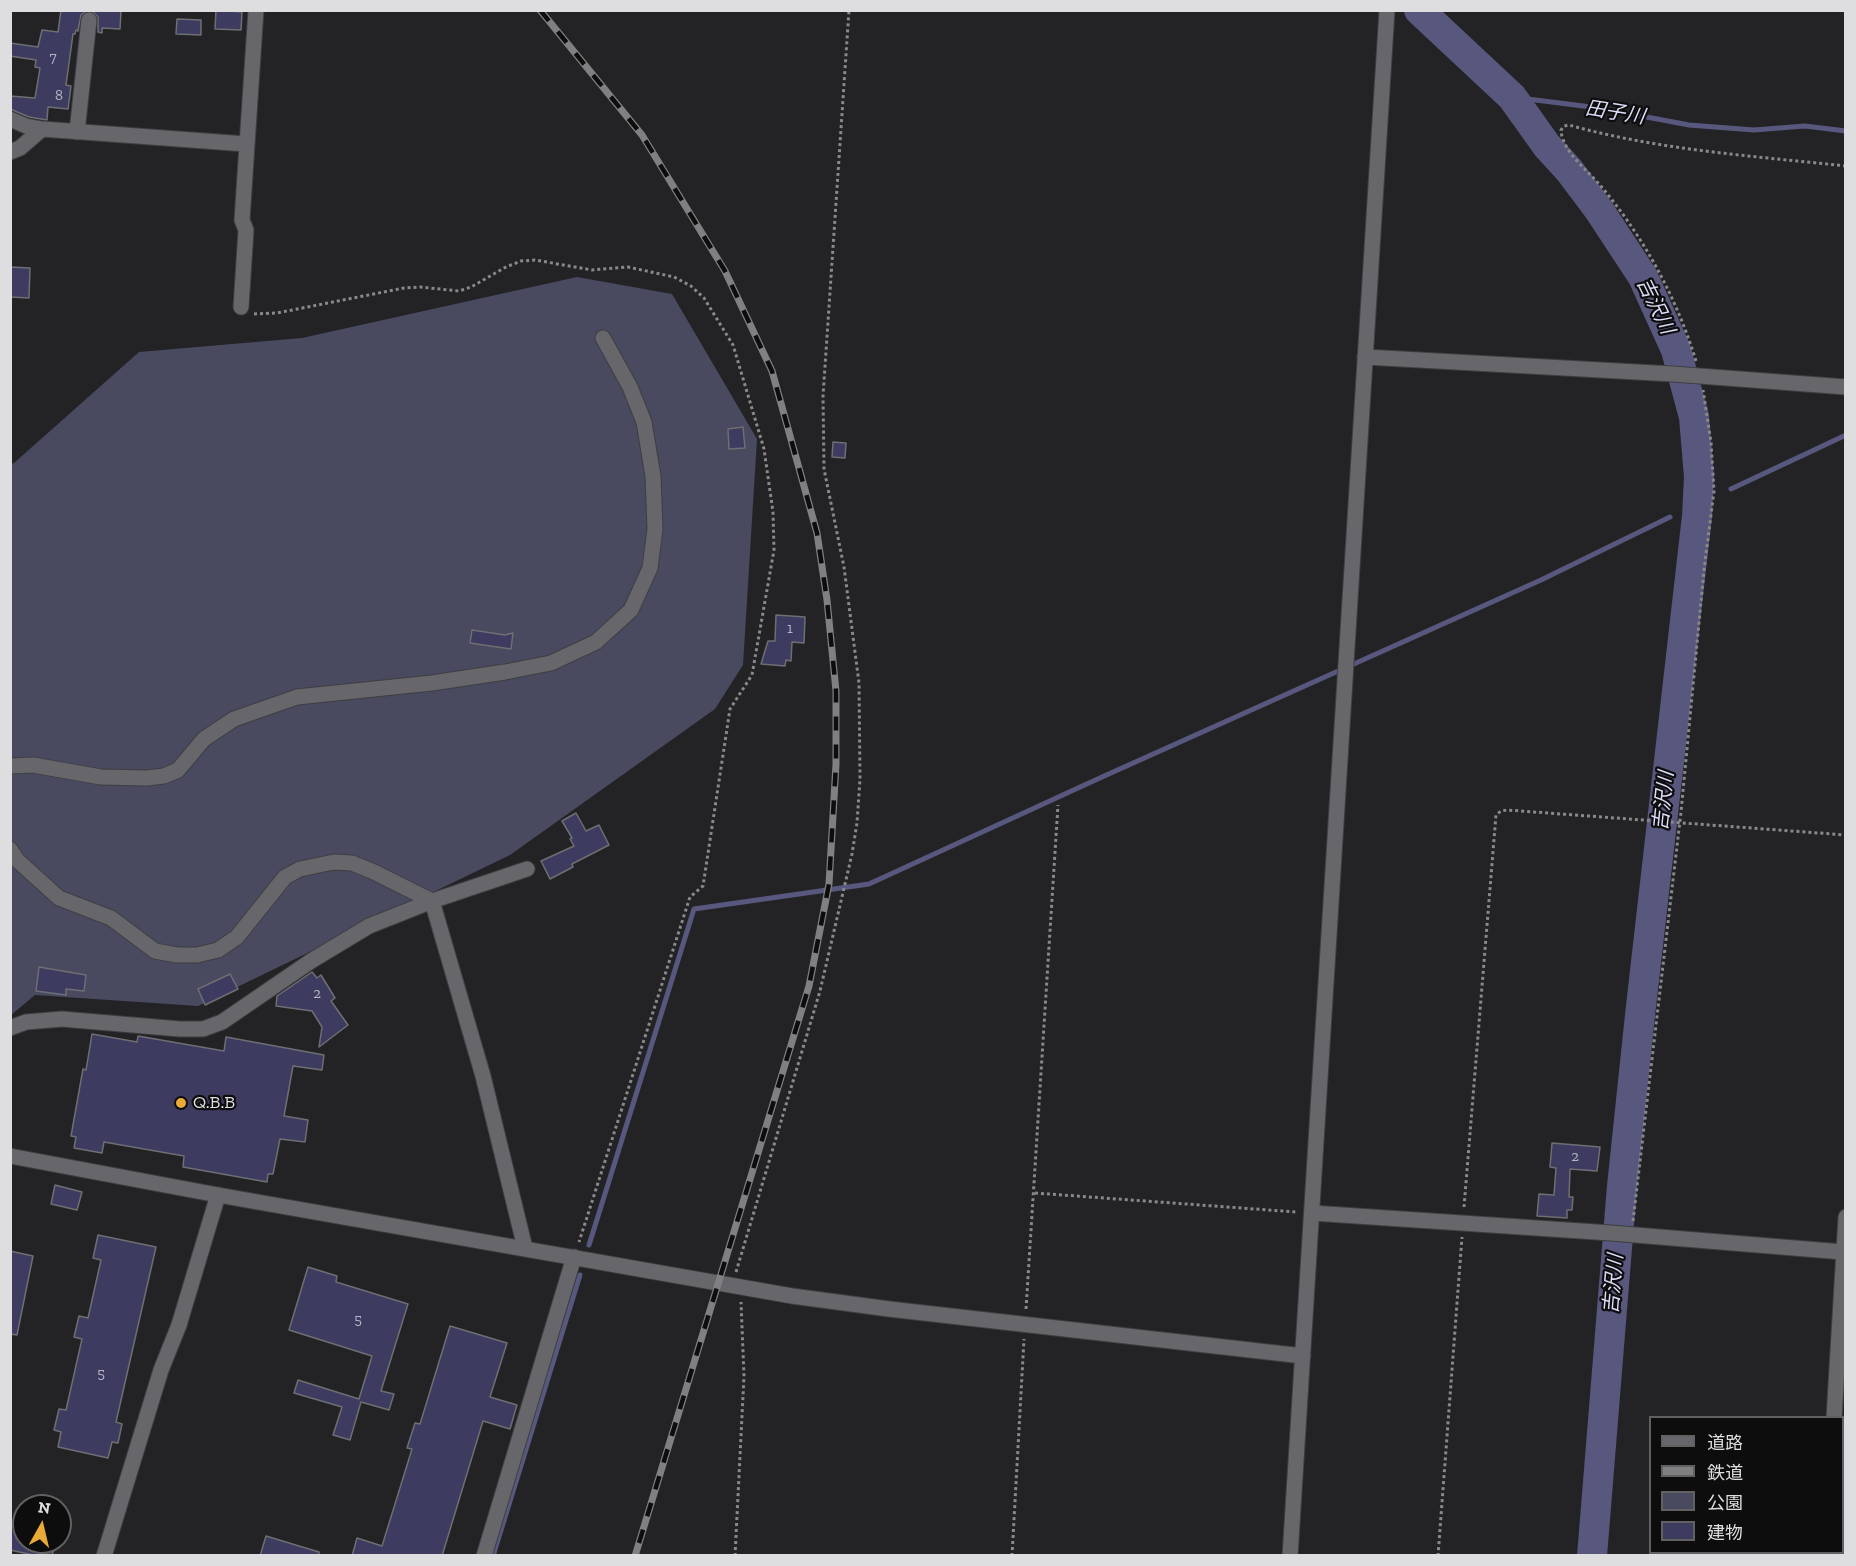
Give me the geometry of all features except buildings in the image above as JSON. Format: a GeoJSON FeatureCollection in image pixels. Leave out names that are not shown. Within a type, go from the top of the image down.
{"type":"FeatureCollection","features":[{"type":"Feature","properties":{"kind":"street"},"geometry":{"type":"LineString","coordinates":[[242,307],[246,230],[242,220],[256,10]]}},
{"type":"Feature","properties":{"kind":"street"},"geometry":{"type":"LineString","coordinates":[[1290,1556],[1386,10]]}},
{"type":"Feature","properties":{"kind":"street"},"geometry":{"type":"LineString","coordinates":[[77,132],[89,20]]}},
{"type":"Feature","properties":{"kind":"street"},"geometry":{"type":"LineString","coordinates":[[10,118],[26,126],[42,129],[246,144]]}},
{"type":"Feature","properties":{"kind":"street"},"geometry":{"type":"LineString","coordinates":[[10,152],[20,148],[42,129]]}},
{"type":"Feature","properties":{"kind":"street"},"geometry":{"type":"LineString","coordinates":[[10,766],[33,765],[101,777],[164,776],[178,770],[204,739],[234,719],[297,697],[432,683],[505,672],[551,663],[596,642],[631,610],[650,568],[655,529],[653,476],[645,422],[630,387],[603,338]]}},
{"type":"Feature","properties":{"kind":"street"},"geometry":{"type":"LineString","coordinates":[[1365,357],[1673,374],[1845,387]]}},
{"type":"Feature","properties":{"kind":"street"},"geometry":{"type":"LineString","coordinates":[[10,849],[17,860],[59,898],[111,918],[155,951],[177,956],[197,956],[218,950],[237,937],[285,877],[300,868],[334,862],[352,863],[432,901],[483,1076],[525,1248]]}},
{"type":"Feature","properties":{"kind":"street"},"geometry":{"type":"LineString","coordinates":[[10,1028],[26,1022],[62,1019],[202,1029],[222,1022],[311,961],[369,926],[432,901],[527,869]]}},
{"type":"Feature","properties":{"kind":"street"},"geometry":{"type":"LineString","coordinates":[[10,1156],[741,1287],[889,1309],[1303,1356]]}},
{"type":"Feature","properties":{"kind":"street"},"geometry":{"type":"LineString","coordinates":[[104,1556],[161,1370],[179,1325],[218,1195]]}},
{"type":"Feature","properties":{"kind":"street"},"geometry":{"type":"LineString","coordinates":[[1312,1213],[1623,1234],[1843,1252]]}},
{"type":"Feature","properties":{"kind":"street"},"geometry":{"type":"LineString","coordinates":[[1834,1416],[1845,1217]]}},
{"type":"Feature","properties":{"kind":"street"},"geometry":{"type":"LineString","coordinates":[[484,1556],[574,1257]]}},
{"type":"Feature","properties":{"kind":"path"},"geometry":{"type":"LineString","coordinates":[[735,1556],[744,1376],[741,1287],[736,1272],[820,991],[857,823],[860,779],[859,683],[844,567],[825,469],[823,396],[849,10]]}},
{"type":"Feature","properties":{"kind":"path"},"geometry":{"type":"LineString","coordinates":[[1623,1234],[1679,823],[1714,491],[1711,442],[1699,376],[1688,336],[1658,268],[1616,205],[1568,148],[1561,130],[1564,126],[1569,125],[1671,146],[1845,166]]}},
{"type":"Feature","properties":{"kind":"path"},"geometry":{"type":"LineString","coordinates":[[1012,1556],[1059,805]]}},
{"type":"Feature","properties":{"kind":"path"},"geometry":{"type":"LineString","coordinates":[[1438,1556],[1497,815],[1507,810],[1845,835]]}},
{"type":"Feature","properties":{"kind":"path"},"geometry":{"type":"LineString","coordinates":[[1035,1193],[1312,1213]]}},
{"type":"Feature","properties":{"kind":"green space"},"geometry":{"type":"Polygon","coordinates":[[[577,277],[672,294],[757,439],[743,665],[715,709],[510,855],[198,1006],[35,995],[11,1015],[11,464],[139,352],[302,338],[577,277]]]}},
{"type":"Feature","properties":{"kind":"waterway","name":"吉沢川"},"geometry":{"type":"LineString","coordinates":[[1419,10],[1512,97],[1547,146],[1569,170],[1599,210],[1643,277],[1676,350],[1694,417],[1699,477],[1697,516],[1622,1186],[1592,1556]]}},
{"type":"Feature","properties":{"kind":"waterway","name":"田子川"},"geometry":{"type":"LineString","coordinates":[[1512,97],[1599,108],[1689,125],[1754,130],[1805,126],[1846,131]]}},
{"type":"Feature","properties":{"kind":"waterway"},"geometry":{"type":"LineString","coordinates":[[1731,489],[1846,435]]}},
{"type":"Feature","properties":{"kind":"waterway"},"geometry":{"type":"LineString","coordinates":[[589,1245],[694,909],[869,884],[1541,580],[1670,517]]}},
{"type":"Feature","properties":{"kind":"waterway"},"geometry":{"type":"LineString","coordinates":[[493,1556],[580,1275]]}},
{"type":"Feature","properties":{"kind":"railway"},"geometry":{"type":"LineString","coordinates":[[540,10],[642,135],[725,271],[772,371],[817,533],[827,600],[836,691],[836,764],[829,884],[809,986],[635,1556]]}},
{"type":"Feature","properties":{"kind":"place","name":"Q.B.B"},"geometry":{"type":"Point","coordinates":[181,1103]}}]}
